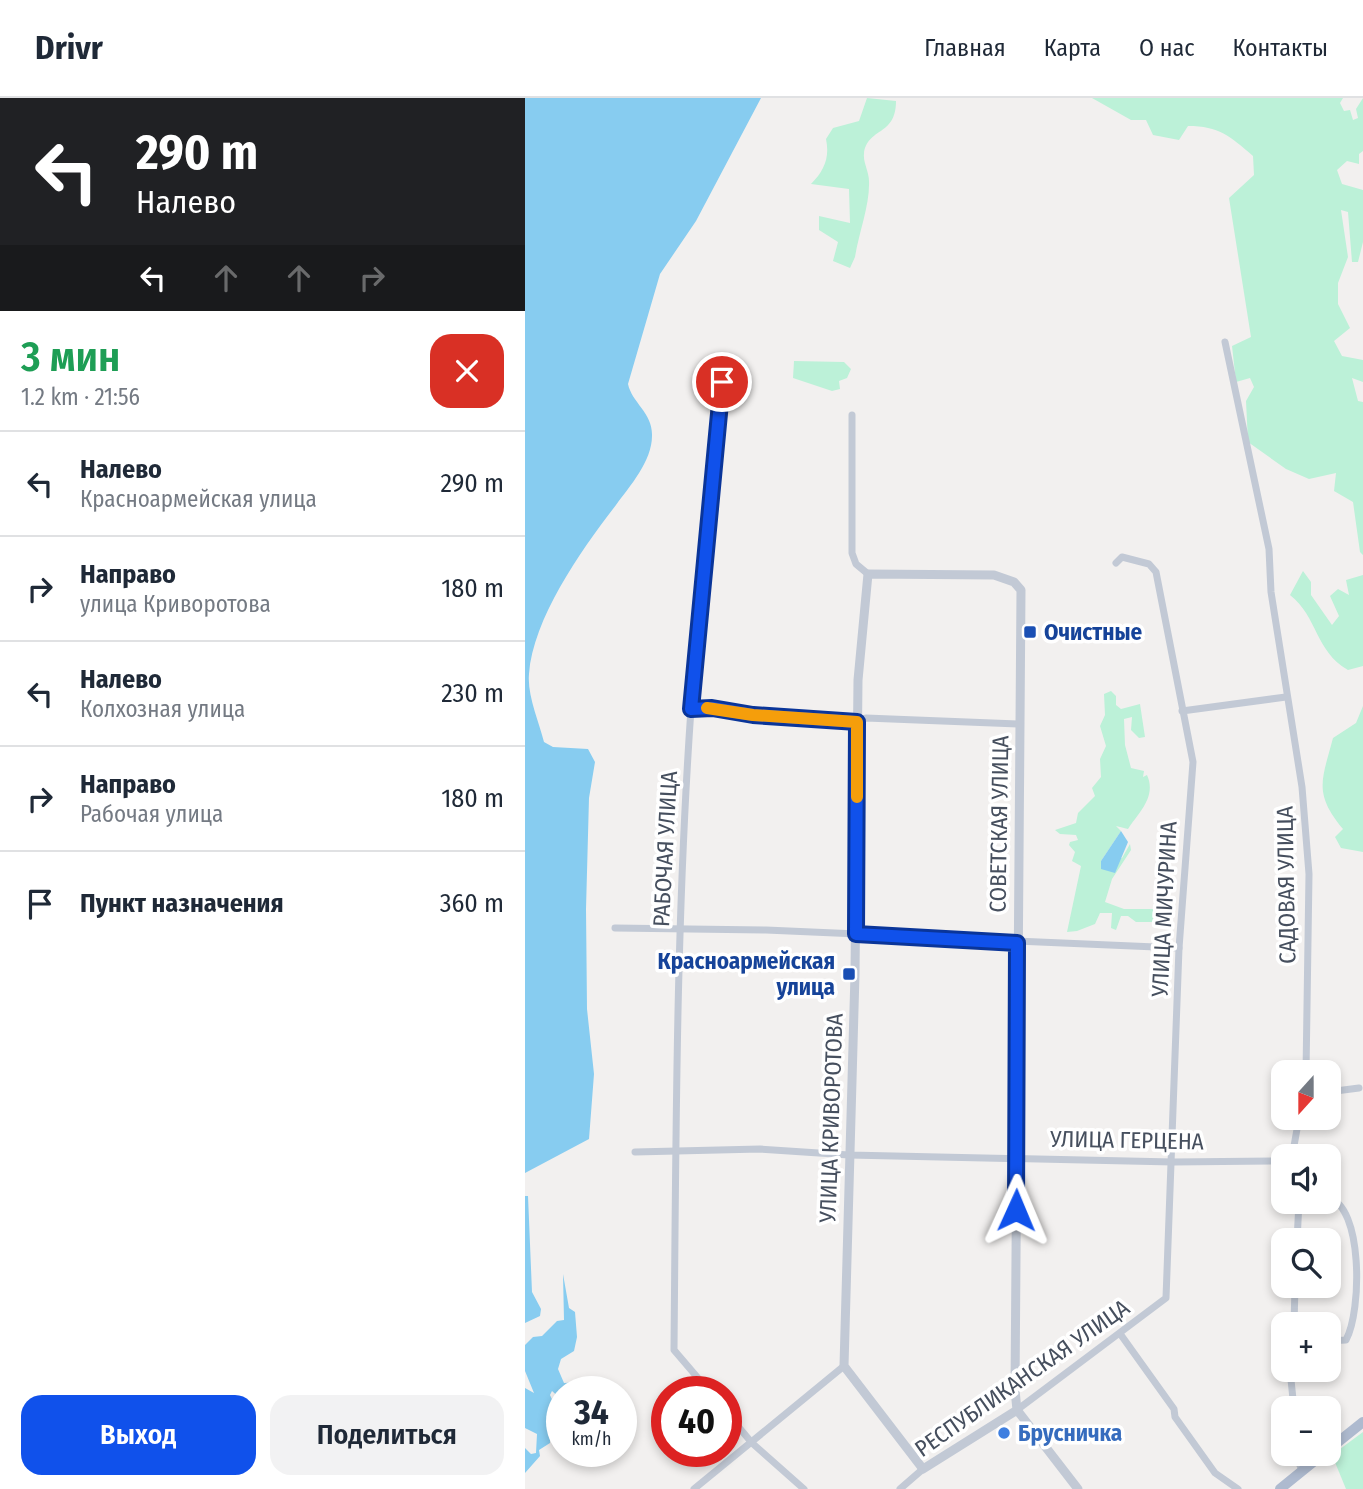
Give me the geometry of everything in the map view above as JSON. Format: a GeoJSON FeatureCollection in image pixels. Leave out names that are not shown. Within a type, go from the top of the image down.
{"type":"FeatureCollection","features":[{"type":"Feature","properties":{"kind":"main road"},"geometry":{"type":"LineString","coordinates":[[1341,1440],[1363,1422]]}},
{"type":"Feature","properties":{"kind":"main road"},"geometry":{"type":"LineString","coordinates":[[1280,1489],[1307,1466]]}},
{"type":"Feature","properties":{"kind":"street","name":"САДОВАЯ УЛИЦА"},"geometry":{"type":"LineString","coordinates":[[1225,342],[1269,550],[1271,592],[1302,787],[1309,874],[1306,1060]]}},
{"type":"Feature","properties":{"kind":"street","name":"РАБОЧАЯ УЛИЦА"},"geometry":{"type":"LineString","coordinates":[[696,1376],[674,1350],[681,930],[691,709],[722,382]]}},
{"type":"Feature","properties":{"kind":"street"},"geometry":{"type":"LineString","coordinates":[[852,415],[852,553],[856,564],[868,574]]}},
{"type":"Feature","properties":{"kind":"street","name":"УЛИЦА МИЧУРИНА"},"geometry":{"type":"LineString","coordinates":[[1116,563],[1122,557],[1149,564],[1156,572],[1193,762],[1179,948],[1166,1298]]}},
{"type":"Feature","properties":{"kind":"street","name":"УЛИЦА КРИВОРОТОВА"},"geometry":{"type":"LineString","coordinates":[[843,1366],[856,934],[857,722],[868,574]]}},
{"type":"Feature","properties":{"kind":"street","name":"СОВЕТСКАЯ УЛИЦА"},"geometry":{"type":"LineString","coordinates":[[868,574],[994,575],[1014,582],[1021,590],[1014,1368],[1017,1410]]}},
{"type":"Feature","properties":{"kind":"street"},"geometry":{"type":"LineString","coordinates":[[1182,711],[1286,697]]}},
{"type":"Feature","properties":{"kind":"street"},"geometry":{"type":"LineString","coordinates":[[691,709],[712,708],[753,715],[857,722],[866,718],[1020,724]]}},
{"type":"Feature","properties":{"kind":"street"},"geometry":{"type":"LineString","coordinates":[[615,928],[856,934],[1179,948]]}},
{"type":"Feature","properties":{"kind":"street"},"geometry":{"type":"LineString","coordinates":[[1341,1090],[1359,1088]]}},
{"type":"Feature","properties":{"kind":"street","name":"УЛИЦА ГЕРЦЕНА"},"geometry":{"type":"LineString","coordinates":[[635,1152],[761,1149],[849,1155],[1173,1162],[1271,1161]]}},
{"type":"Feature","properties":{"kind":"street"},"geometry":{"type":"LineString","coordinates":[[1341,1206],[1349,1213],[1361,1239],[1360,1291],[1350,1333],[1341,1342]]}},
{"type":"Feature","properties":{"kind":"street","name":"РЕСПУБЛИКАНСКАЯ УЛИЦА"},"geometry":{"type":"LineString","coordinates":[[900,1489],[923,1469],[1017,1410],[1121,1335],[1166,1298]]}},
{"type":"Feature","properties":{"kind":"street"},"geometry":{"type":"LineString","coordinates":[[1121,1335],[1143,1363],[1174,1409],[1175,1417],[1215,1473],[1238,1489]]}},
{"type":"Feature","properties":{"kind":"street"},"geometry":{"type":"LineString","coordinates":[[694,1489],[843,1366],[923,1469]]}},
{"type":"Feature","properties":{"kind":"street"},"geometry":{"type":"LineString","coordinates":[[1017,1410],[1078,1489]]}},
{"type":"Feature","properties":{"kind":"street"},"geometry":{"type":"LineString","coordinates":[[742,1430],[804,1489]]}},
{"type":"Feature","properties":{"kind":"street"},"geometry":{"type":"LineString","coordinates":[[1300,1466],[1302,1470]]}},
{"type":"Feature","properties":{"kind":"green space"},"geometry":{"type":"Polygon","coordinates":[[[867,98],[896,101],[895,113],[887,126],[866,145],[864,157],[869,178],[868,199],[850,268],[833,261],[838,242],[819,230],[819,216],[850,223],[849,189],[811,184],[825,164],[826,139],[833,128],[859,121],[867,98]]]}},
{"type":"Feature","properties":{"kind":"green space"},"geometry":{"type":"Polygon","coordinates":[[[1092,98],[1343,98],[1340,103],[1344,111],[1350,110],[1353,120],[1358,118],[1356,109],[1363,98],[1363,151],[1359,154],[1359,164],[1347,161],[1337,170],[1342,184],[1363,190],[1363,242],[1358,262],[1352,262],[1348,212],[1341,210],[1348,257],[1338,283],[1338,304],[1350,328],[1334,341],[1342,356],[1363,360],[1363,382],[1352,378],[1358,401],[1363,402],[1363,555],[1360,552],[1353,502],[1334,491],[1336,473],[1309,479],[1286,469],[1248,442],[1246,401],[1254,387],[1250,378],[1236,382],[1232,346],[1251,337],[1229,198],[1254,175],[1253,156],[1231,138],[1216,130],[1199,126],[1188,126],[1179,140],[1153,135],[1146,120],[1131,120],[1092,98]]]}},
{"type":"Feature","properties":{"kind":"green space"},"geometry":{"type":"Polygon","coordinates":[[[794,361],[844,362],[851,369],[847,378],[839,381],[840,389],[832,391],[793,378],[794,361]]]}},
{"type":"Feature","properties":{"kind":"green space"},"geometry":{"type":"Polygon","coordinates":[[[1303,571],[1311,582],[1311,595],[1332,625],[1339,616],[1330,596],[1338,589],[1349,595],[1346,580],[1363,575],[1363,666],[1348,670],[1337,662],[1323,644],[1306,613],[1290,595],[1303,571]]]}},
{"type":"Feature","properties":{"kind":"green space"},"geometry":{"type":"Polygon","coordinates":[[[1111,691],[1116,696],[1116,705],[1121,709],[1140,704],[1145,737],[1139,738],[1131,730],[1132,717],[1124,719],[1125,745],[1131,768],[1144,771],[1143,777],[1147,775],[1150,790],[1145,804],[1128,829],[1116,826],[1121,831],[1101,861],[1122,858],[1130,844],[1131,850],[1112,879],[1105,902],[1124,909],[1155,909],[1153,922],[1136,922],[1128,916],[1121,916],[1116,930],[1111,928],[1112,913],[1100,913],[1095,924],[1067,932],[1081,866],[1072,861],[1075,852],[1069,845],[1070,842],[1078,840],[1076,835],[1060,834],[1055,830],[1076,823],[1078,813],[1095,796],[1092,788],[1101,777],[1100,759],[1106,746],[1100,726],[1105,715],[1104,694],[1111,691]]]}},
{"type":"Feature","properties":{"kind":"green space"},"geometry":{"type":"Polygon","coordinates":[[[1363,706],[1363,852],[1341,848],[1335,837],[1343,829],[1327,806],[1323,776],[1333,738],[1356,723],[1363,706]]]}},
{"type":"Feature","properties":{"kind":"green space"},"geometry":{"type":"Polygon","coordinates":[[[1363,1432],[1363,1489],[1346,1489],[1337,1466],[1341,1466],[1341,1448],[1363,1432]]]}},
{"type":"Feature","properties":{"kind":"water"},"geometry":{"type":"Polygon","coordinates":[[[525,98],[761,98],[696,221],[660,274],[628,384],[651,428],[648,455],[634,481],[561,585],[539,630],[532,652],[530,691],[544,742],[553,747],[588,749],[595,762],[589,798],[586,909],[587,1009],[594,1074],[589,1139],[525,1173],[525,98]]]}},
{"type":"Feature","properties":{"kind":"water"},"geometry":{"type":"Polygon","coordinates":[[[1121,831],[1128,842],[1115,873],[1101,869],[1101,861],[1121,831]]]}},
{"type":"Feature","properties":{"kind":"water"},"geometry":{"type":"Polygon","coordinates":[[[525,1196],[528,1196],[532,1292],[541,1309],[540,1316],[525,1323],[525,1196]]]}},
{"type":"Feature","properties":{"kind":"water"},"geometry":{"type":"Polygon","coordinates":[[[563,1274],[569,1308],[575,1312],[577,1337],[574,1351],[561,1359],[558,1369],[561,1376],[546,1376],[546,1446],[539,1450],[540,1456],[525,1473],[525,1448],[531,1454],[536,1453],[537,1434],[525,1428],[525,1388],[534,1393],[525,1371],[525,1345],[533,1337],[542,1336],[557,1321],[564,1320],[563,1274]]]}},
{"type":"Feature","properties":{"kind":"slow traffic"},"geometry":{"type":"LineString","coordinates":[[707,708],[753,715],[857,722],[857,797]]}},
{"type":"Feature","properties":{"kind":"place","name":"Очистные"},"geometry":{"type":"Point","coordinates":[1030,632]}},
{"type":"Feature","properties":{"kind":"place","name":"Красноармейская улица"},"geometry":{"type":"Point","coordinates":[849,974]}},
{"type":"Feature","properties":{"kind":"place","name":"Брусничка"},"geometry":{"type":"Point","coordinates":[1004,1433]}},
{"type":"Feature","properties":{"kind":"route"},"geometry":{"type":"LineString","coordinates":[[722,382],[691,709],[712,708],[753,715],[857,722],[856,934],[1017,943],[1016,1210]]}}]}
